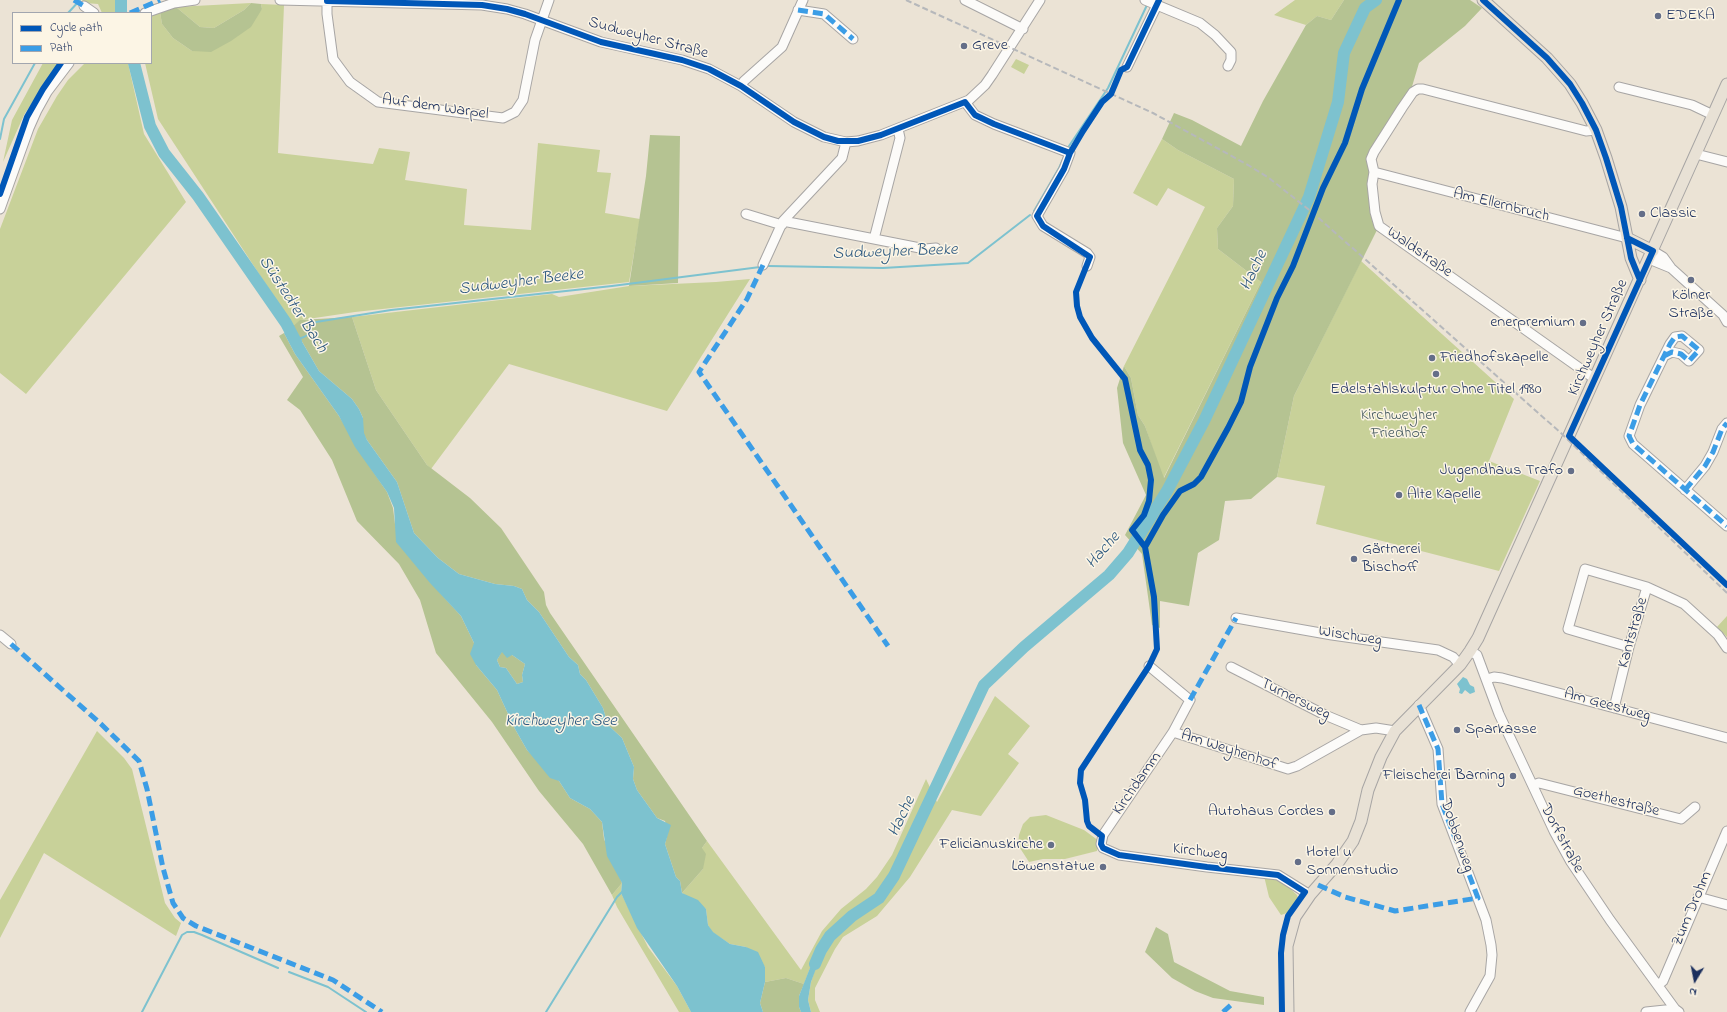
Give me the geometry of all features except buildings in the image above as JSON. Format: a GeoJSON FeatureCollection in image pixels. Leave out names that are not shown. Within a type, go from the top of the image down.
{"type":"FeatureCollection","features":[{"type":"Feature","properties":{"kind":"main road"},"geometry":{"type":"LineString","coordinates":[[1483,0],[1542,54],[1566,79],[1582,103],[1596,130],[1616,190],[1628,243],[1640,280]]}},
{"type":"Feature","properties":{"kind":"main road","name":"Kirchweyher Straße"},"geometry":{"type":"LineString","coordinates":[[1288,1012],[1287,946],[1295,917],[1310,895],[1337,864],[1353,840],[1361,821],[1368,790],[1381,756],[1395,731],[1460,665],[1470,651],[1488,618],[1727,84]]}},
{"type":"Feature","properties":{"kind":"main road"},"geometry":{"type":"LineString","coordinates":[[1628,243],[1651,255]]}},
{"type":"Feature","properties":{"kind":"street"},"geometry":{"type":"LineString","coordinates":[[148,12],[174,3],[195,0]]}},
{"type":"Feature","properties":{"kind":"street","name":"Sudweyher Straße"},"geometry":{"type":"LineString","coordinates":[[280,0],[494,6],[541,20],[601,42],[670,57],[709,69],[741,86],[794,122],[824,137],[846,142],[869,138],[898,129],[965,102],[985,85],[1023,29],[1040,0]]}},
{"type":"Feature","properties":{"kind":"street","name":"Auf dem Warpel"},"geometry":{"type":"LineString","coordinates":[[327,1],[327,14],[333,59],[350,82],[378,102],[503,118],[515,112],[523,100],[535,40],[549,0]]}},
{"type":"Feature","properties":{"kind":"street"},"geometry":{"type":"LineString","coordinates":[[741,86],[744,81],[782,47],[803,0]]}},
{"type":"Feature","properties":{"kind":"street"},"geometry":{"type":"LineString","coordinates":[[965,0],[1023,29]]}},
{"type":"Feature","properties":{"kind":"street"},"geometry":{"type":"LineString","coordinates":[[1145,0],[1200,23],[1215,35],[1231,52],[1231,60],[1228,66]]}},
{"type":"Feature","properties":{"kind":"street"},"geometry":{"type":"LineString","coordinates":[[1127,67],[1157,5]]}},
{"type":"Feature","properties":{"kind":"street"},"geometry":{"type":"LineString","coordinates":[[84,6],[93,12]]}},
{"type":"Feature","properties":{"kind":"street"},"geometry":{"type":"LineString","coordinates":[[798,10],[824,14],[853,39]]}},
{"type":"Feature","properties":{"kind":"street"},"geometry":{"type":"LineString","coordinates":[[0,208],[37,110],[68,64]]}},
{"type":"Feature","properties":{"kind":"street"},"geometry":{"type":"LineString","coordinates":[[1619,87],[1692,105],[1713,115]]}},
{"type":"Feature","properties":{"kind":"street","name":"Waldstraße"},"geometry":{"type":"LineString","coordinates":[[1595,379],[1379,226],[1375,212],[1372,184],[1374,172],[1371,159],[1413,92],[1418,89],[1423,89],[1586,131],[1596,130]]}},
{"type":"Feature","properties":{"kind":"street"},"geometry":{"type":"LineString","coordinates":[[965,102],[975,115],[994,124],[1067,151],[1064,169],[1037,216],[1043,226],[1087,254],[1090,257],[1087,266]]}},
{"type":"Feature","properties":{"kind":"street"},"geometry":{"type":"LineString","coordinates":[[874,239],[900,138],[898,129]]}},
{"type":"Feature","properties":{"kind":"street"},"geometry":{"type":"LineString","coordinates":[[763,265],[782,223],[842,158],[846,142]]}},
{"type":"Feature","properties":{"kind":"street"},"geometry":{"type":"LineString","coordinates":[[1696,154],[1727,162]]}},
{"type":"Feature","properties":{"kind":"street","name":"Am Ellernbruch"},"geometry":{"type":"LineString","coordinates":[[1374,172],[1628,243]]}},
{"type":"Feature","properties":{"kind":"street"},"geometry":{"type":"LineString","coordinates":[[746,214],[782,223],[925,249],[936,248]]}},
{"type":"Feature","properties":{"kind":"street"},"geometry":{"type":"LineString","coordinates":[[1651,255],[1663,257],[1671,268],[1723,315],[1727,322]]}},
{"type":"Feature","properties":{"kind":"street"},"geometry":{"type":"LineString","coordinates":[[1664,356],[1640,405],[1629,436],[1634,444],[1727,526]]}},
{"type":"Feature","properties":{"kind":"street"},"geometry":{"type":"LineString","coordinates":[[1685,490],[1705,466],[1713,452],[1722,429],[1727,423]]}},
{"type":"Feature","properties":{"kind":"street"},"geometry":{"type":"LineString","coordinates":[[1629,647],[1568,629],[1585,569],[1647,587]]}},
{"type":"Feature","properties":{"kind":"street","name":"Kantstraße"},"geometry":{"type":"LineString","coordinates":[[1614,708],[1629,647],[1647,587],[1684,604],[1718,635],[1727,648]]}},
{"type":"Feature","properties":{"kind":"street","name":"Wischweg"},"geometry":{"type":"LineString","coordinates":[[1236,618],[1332,635],[1438,650],[1453,657],[1460,665]]}},
{"type":"Feature","properties":{"kind":"street"},"geometry":{"type":"LineString","coordinates":[[0,635],[11,644]]}},
{"type":"Feature","properties":{"kind":"street","name":"Dorfstraße"},"geometry":{"type":"LineString","coordinates":[[1470,651],[1477,655],[1499,714],[1554,831],[1571,862],[1610,920],[1677,1011]]}},
{"type":"Feature","properties":{"kind":"street","name":"Kirchdamm"},"geometry":{"type":"LineString","coordinates":[[1106,830],[1174,732],[1190,700],[1148,666]]}},
{"type":"Feature","properties":{"kind":"street","name":"Turnersweg"},"geometry":{"type":"LineString","coordinates":[[1231,667],[1325,715],[1360,730]]}},
{"type":"Feature","properties":{"kind":"street","name":"Am Geestweg"},"geometry":{"type":"LineString","coordinates":[[1487,679],[1494,677],[1502,678],[1727,738]]}},
{"type":"Feature","properties":{"kind":"street","name":"Dobbenweg"},"geometry":{"type":"LineString","coordinates":[[1419,705],[1438,749],[1442,804],[1486,920],[1492,956],[1490,976],[1470,1012]]}},
{"type":"Feature","properties":{"kind":"street","name":"Am Weyhenhof"},"geometry":{"type":"LineString","coordinates":[[1174,732],[1288,769],[1297,766],[1360,730],[1376,728],[1395,731]]}},
{"type":"Feature","properties":{"kind":"street","name":"Goethestraße"},"geometry":{"type":"LineString","coordinates":[[1533,785],[1539,783],[1681,819],[1695,808]]}},
{"type":"Feature","properties":{"kind":"street","name":"Kirchweg"},"geometry":{"type":"LineString","coordinates":[[1106,830],[1102,836],[1101,844],[1103,848],[1119,855],[1278,875],[1310,895]]}},
{"type":"Feature","properties":{"kind":"street","name":"Zum Drohm"},"geometry":{"type":"LineString","coordinates":[[1658,985],[1663,981],[1727,831]]}},
{"type":"Feature","properties":{"kind":"street"},"geometry":{"type":"LineString","coordinates":[[1698,897],[1727,905]]}},
{"type":"Feature","properties":{"kind":"street"},"geometry":{"type":"LineString","coordinates":[[1646,1012],[1677,1011]]}},
{"type":"Feature","properties":{"kind":"green space"},"geometry":{"type":"Polygon","coordinates":[[[117,0],[118,12],[102,12],[98,4],[85,3],[82,1],[117,0]]]}},
{"type":"Feature","properties":{"kind":"green space"},"geometry":{"type":"Polygon","coordinates":[[[1295,0],[1344,0],[1331,20],[1317,16],[1306,25],[1274,15],[1295,0]]]}},
{"type":"Feature","properties":{"kind":"green space"},"geometry":{"type":"Polygon","coordinates":[[[1344,0],[1470,0],[1482,8],[1465,26],[1419,63],[1411,90],[1372,151],[1378,228],[1294,396],[1277,477],[1251,499],[1225,501],[1219,540],[1198,553],[1189,606],[1160,601],[1160,628],[1152,625],[1142,554],[1125,535],[1146,495],[1123,443],[1117,388],[1124,366],[1131,378],[1138,415],[1145,426],[1164,478],[1261,282],[1218,249],[1217,228],[1233,206],[1234,179],[1178,150],[1162,139],[1174,113],[1192,120],[1241,146],[1263,101],[1306,25],[1317,16],[1331,20],[1344,0]]]}},
{"type":"Feature","properties":{"kind":"green space"},"geometry":{"type":"Polygon","coordinates":[[[251,3],[244,10],[214,28],[200,27],[176,7],[251,3]]]}},
{"type":"Feature","properties":{"kind":"green space"},"geometry":{"type":"Polygon","coordinates":[[[251,3],[261,4],[262,9],[251,27],[231,41],[211,52],[192,51],[173,38],[162,24],[160,12],[176,7],[200,27],[214,28],[244,10],[251,3]]]}},
{"type":"Feature","properties":{"kind":"green space"},"geometry":{"type":"Polygon","coordinates":[[[261,4],[284,5],[278,153],[373,164],[379,148],[410,152],[405,180],[467,189],[464,225],[531,230],[538,143],[600,150],[597,172],[611,173],[605,213],[640,219],[629,282],[355,312],[301,320],[293,326],[158,119],[145,64],[152,64],[152,16],[160,12],[162,24],[173,38],[192,51],[262,9],[261,4]]]}},
{"type":"Feature","properties":{"kind":"green space"},"geometry":{"type":"Polygon","coordinates":[[[1016,59],[1029,65],[1024,74],[1011,67],[1016,59]]]}},
{"type":"Feature","properties":{"kind":"green space"},"geometry":{"type":"Polygon","coordinates":[[[42,64],[57,64],[24,115],[3,162],[12,120],[42,64]]]}},
{"type":"Feature","properties":{"kind":"green space"},"geometry":{"type":"Polygon","coordinates":[[[84,64],[128,64],[144,134],[186,202],[26,394],[0,373],[0,229],[38,129],[68,80],[84,64]]]}},
{"type":"Feature","properties":{"kind":"green space"},"geometry":{"type":"Polygon","coordinates":[[[650,135],[680,136],[678,283],[629,286],[646,176],[650,135]]]}},
{"type":"Feature","properties":{"kind":"green space"},"geometry":{"type":"Polygon","coordinates":[[[1162,139],[1178,150],[1234,179],[1233,206],[1217,228],[1218,249],[1261,282],[1163,479],[1145,426],[1138,415],[1131,378],[1124,366],[1205,207],[1168,188],[1157,206],[1133,193],[1162,139]]]}},
{"type":"Feature","properties":{"kind":"green space","name":"Kirchweyher Friedhof"},"geometry":{"type":"Polygon","coordinates":[[[1361,261],[1514,399],[1489,461],[1540,481],[1499,571],[1316,524],[1325,486],[1277,477],[1294,396],[1361,261]]]}},
{"type":"Feature","properties":{"kind":"green space"},"geometry":{"type":"Polygon","coordinates":[[[750,279],[667,411],[509,364],[431,469],[376,390],[352,317],[552,294],[559,297],[629,286],[750,279]]]}},
{"type":"Feature","properties":{"kind":"green space"},"geometry":{"type":"Polygon","coordinates":[[[352,317],[376,390],[427,465],[470,498],[501,528],[544,592],[546,605],[550,613],[707,841],[702,848],[706,854],[703,869],[682,893],[680,881],[676,877],[665,844],[668,832],[665,821],[657,818],[637,790],[633,779],[634,767],[622,738],[608,725],[603,708],[586,680],[580,674],[578,665],[569,657],[539,612],[527,600],[522,589],[514,586],[495,584],[459,574],[438,558],[414,533],[397,482],[363,433],[363,418],[359,409],[352,399],[319,371],[293,326],[300,320],[352,317]]]}},
{"type":"Feature","properties":{"kind":"green space"},"geometry":{"type":"Polygon","coordinates":[[[284,333],[295,354],[339,416],[387,492],[393,508],[395,524],[441,594],[461,616],[474,643],[476,665],[497,690],[515,729],[527,750],[559,781],[570,798],[590,809],[602,822],[604,839],[622,883],[612,895],[583,844],[539,791],[492,722],[436,653],[420,600],[399,564],[357,521],[332,460],[300,410],[287,400],[303,377],[279,336],[284,333]]]}},
{"type":"Feature","properties":{"kind":"green space"},"geometry":{"type":"Polygon","coordinates":[[[1727,616],[1727,637],[1717,627],[1727,616]]]}},
{"type":"Feature","properties":{"kind":"green space"},"geometry":{"type":"Polygon","coordinates":[[[502,651],[512,655],[525,664],[522,675],[523,682],[517,684],[506,668],[500,667],[497,660],[502,651]]]}},
{"type":"Feature","properties":{"kind":"green space"},"geometry":{"type":"Polygon","coordinates":[[[995,696],[1030,726],[1008,754],[1019,763],[981,816],[952,810],[910,877],[877,916],[843,937],[835,949],[815,988],[815,1000],[820,1012],[811,1012],[808,1000],[811,982],[821,951],[815,955],[804,984],[786,978],[765,982],[765,967],[746,947],[730,944],[712,932],[708,925],[706,909],[682,893],[703,869],[702,848],[707,841],[801,970],[822,931],[841,909],[866,889],[877,877],[892,855],[926,779],[937,802],[995,696]]]}},
{"type":"Feature","properties":{"kind":"green space"},"geometry":{"type":"Polygon","coordinates":[[[97,731],[124,758],[132,769],[165,903],[175,918],[181,923],[176,936],[44,853],[0,938],[0,900],[97,731]]]}},
{"type":"Feature","properties":{"kind":"green space"},"geometry":{"type":"Polygon","coordinates":[[[1046,815],[1084,830],[1099,841],[1097,851],[1065,859],[1043,859],[1029,862],[1018,845],[1019,835],[1023,824],[1030,817],[1046,815]]]}},
{"type":"Feature","properties":{"kind":"green space"},"geometry":{"type":"Polygon","coordinates":[[[1264,876],[1281,880],[1297,895],[1298,898],[1290,912],[1281,915],[1269,897],[1264,876]]]}},
{"type":"Feature","properties":{"kind":"green space"},"geometry":{"type":"Polygon","coordinates":[[[622,883],[621,893],[648,947],[677,986],[691,1012],[679,1012],[617,907],[612,895],[622,883]]]}},
{"type":"Feature","properties":{"kind":"green space"},"geometry":{"type":"Polygon","coordinates":[[[1156,927],[1168,934],[1174,962],[1230,991],[1264,997],[1264,1005],[1213,998],[1195,991],[1172,978],[1145,952],[1156,927]]]}},
{"type":"Feature","properties":{"kind":"green space"},"geometry":{"type":"Polygon","coordinates":[[[786,978],[804,984],[799,996],[799,1007],[801,1012],[763,1012],[760,1003],[765,982],[786,978]]]}},
{"type":"Feature","properties":{"kind":"water","name":"Kirchweyher See"},"geometry":{"type":"Polygon","coordinates":[[[293,326],[319,371],[352,399],[359,409],[363,418],[364,433],[367,440],[397,482],[414,533],[438,558],[459,574],[495,584],[514,586],[522,589],[527,600],[539,612],[569,657],[578,665],[580,674],[586,680],[603,708],[608,725],[622,738],[634,767],[633,779],[637,790],[657,818],[671,825],[665,844],[676,877],[680,881],[682,893],[698,900],[706,909],[708,925],[713,932],[730,944],[746,947],[758,952],[765,967],[765,982],[760,1003],[763,1012],[691,1012],[677,986],[637,928],[621,893],[622,883],[607,856],[602,822],[590,809],[570,798],[559,781],[550,778],[527,750],[515,729],[497,690],[476,665],[470,654],[474,643],[461,616],[430,583],[396,542],[394,508],[387,492],[355,447],[339,416],[295,354],[284,333],[293,326]],[[502,652],[497,660],[500,667],[506,668],[517,684],[523,682],[522,675],[525,664],[512,655],[507,658],[502,652]]]}},
{"type":"Feature","properties":{"kind":"water"},"geometry":{"type":"Polygon","coordinates":[[[1463,677],[1467,679],[1470,685],[1474,687],[1475,692],[1470,694],[1465,690],[1462,694],[1459,693],[1460,689],[1457,684],[1463,677]]]}},
{"type":"Feature","properties":{"kind":"water"},"geometry":{"type":"Polygon","coordinates":[[[821,950],[820,958],[811,982],[808,1000],[811,1012],[801,1012],[799,1007],[799,996],[815,955],[821,950]]]}},
{"type":"Feature","properties":{"kind":"waterway"},"geometry":{"type":"LineString","coordinates":[[69,12],[80,0]]}},
{"type":"Feature","properties":{"kind":"waterway","name":"Süstedter Bach"},"geometry":{"type":"LineString","coordinates":[[121,0],[121,12]]}},
{"type":"Feature","properties":{"kind":"waterway","name":"Hache"},"geometry":{"type":"LineString","coordinates":[[815,964],[821,950],[830,936],[852,916],[879,898],[894,876],[984,685],[1024,647],[1109,575],[1128,553],[1167,491],[1204,421],[1309,197],[1338,102],[1344,53],[1365,8],[1376,0]]}},
{"type":"Feature","properties":{"kind":"waterway","name":"Sudweyher Beeke"},"geometry":{"type":"LineString","coordinates":[[1067,149],[1108,88],[1147,5]]}},
{"type":"Feature","properties":{"kind":"waterway"},"geometry":{"type":"LineString","coordinates":[[0,139],[4,119],[34,64]]}},
{"type":"Feature","properties":{"kind":"waterway","name":"Süstedter Bach"},"geometry":{"type":"LineString","coordinates":[[134,64],[150,126],[164,153],[198,196],[286,323],[296,342]]}},
{"type":"Feature","properties":{"kind":"waterway","name":"Sudweyher Beeke"},"geometry":{"type":"LineString","coordinates":[[1034,211],[1065,155]]}},
{"type":"Feature","properties":{"kind":"waterway","name":"Sudweyher Beeke"},"geometry":{"type":"LineString","coordinates":[[768,266],[883,268],[968,263],[1030,215]]}},
{"type":"Feature","properties":{"kind":"waterway","name":"Sudweyher Beeke"},"geometry":{"type":"LineString","coordinates":[[298,339],[311,333],[311,326],[316,322],[391,310],[612,286],[760,267]]}},
{"type":"Feature","properties":{"kind":"waterway"},"geometry":{"type":"LineString","coordinates":[[546,1012],[617,897],[622,892]]}},
{"type":"Feature","properties":{"kind":"waterway"},"geometry":{"type":"LineString","coordinates":[[142,1012],[182,935],[187,932],[194,932],[202,935],[278,968]]}},
{"type":"Feature","properties":{"kind":"waterway"},"geometry":{"type":"LineString","coordinates":[[289,972],[328,987],[366,1012]]}},
{"type":"Feature","properties":{"kind":"railway"},"geometry":{"type":"LineString","coordinates":[[906,0],[1153,113],[1269,178],[1313,213],[1562,434],[1727,593]]}},
{"type":"Feature","properties":{"kind":"marked path"},"geometry":{"type":"LineString","coordinates":[[74,0],[84,6]]}},
{"type":"Feature","properties":{"kind":"marked path"},"geometry":{"type":"LineString","coordinates":[[132,12],[160,0]]}},
{"type":"Feature","properties":{"kind":"marked path"},"geometry":{"type":"LineString","coordinates":[[798,10],[824,14],[853,39]]}},
{"type":"Feature","properties":{"kind":"marked path"},"geometry":{"type":"LineString","coordinates":[[763,265],[747,299],[699,372],[888,646]]}},
{"type":"Feature","properties":{"kind":"marked path"},"geometry":{"type":"LineString","coordinates":[[1664,356],[1672,352],[1681,354],[1689,361],[1699,350],[1682,336],[1675,337],[1670,344],[1664,356],[1640,405],[1629,436],[1633,444],[1727,526]]}},
{"type":"Feature","properties":{"kind":"marked path"},"geometry":{"type":"LineString","coordinates":[[1685,490],[1705,466],[1713,452],[1722,429],[1727,423]]}},
{"type":"Feature","properties":{"kind":"marked path"},"geometry":{"type":"LineString","coordinates":[[1190,700],[1236,618]]}},
{"type":"Feature","properties":{"kind":"marked path"},"geometry":{"type":"LineString","coordinates":[[11,644],[101,724],[139,761],[147,789],[163,868],[173,903],[183,918],[196,926],[333,980],[382,1012]]}},
{"type":"Feature","properties":{"kind":"marked path"},"geometry":{"type":"LineString","coordinates":[[1318,885],[1345,897],[1395,911],[1478,898],[1442,804],[1438,749],[1419,705]]}},
{"type":"Feature","properties":{"kind":"marked path"},"geometry":{"type":"LineString","coordinates":[[1223,1012],[1232,1004]]}},
{"type":"Feature","properties":{"kind":"cycle path"},"geometry":{"type":"LineString","coordinates":[[327,0],[482,5],[507,9],[525,14],[601,42],[682,60],[709,69],[741,86],[794,122],[824,137],[838,141],[858,141],[881,135],[965,102],[975,115],[994,124],[1070,153]]}},
{"type":"Feature","properties":{"kind":"cycle path"},"geometry":{"type":"LineString","coordinates":[[1159,0],[1127,67],[1121,70],[1111,94],[1102,102],[1083,131],[1070,153],[1064,169],[1037,216],[1043,226],[1090,257],[1076,292],[1077,306],[1080,317],[1092,338],[1125,379],[1140,450],[1148,465],[1151,480],[1149,501],[1144,515],[1132,530],[1145,547],[1154,597],[1157,649],[1149,666],[1081,770],[1080,783],[1085,800],[1087,821],[1089,826],[1102,836],[1101,844],[1103,848],[1119,855],[1278,875],[1305,892],[1288,916],[1283,935],[1281,953],[1282,1012]]}},
{"type":"Feature","properties":{"kind":"cycle path"},"geometry":{"type":"LineString","coordinates":[[1145,547],[1163,515],[1180,491],[1194,484],[1201,477],[1241,402],[1250,367],[1277,298],[1293,266],[1323,188],[1345,143],[1362,89],[1399,0]]}},
{"type":"Feature","properties":{"kind":"cycle path"},"geometry":{"type":"LineString","coordinates":[[1483,0],[1547,58],[1570,84],[1582,103],[1596,130],[1606,158],[1621,207],[1631,258],[1640,280]]}},
{"type":"Feature","properties":{"kind":"cycle path"},"geometry":{"type":"LineString","coordinates":[[0,194],[27,117],[43,89],[60,64]]}},
{"type":"Feature","properties":{"kind":"cycle path"},"geometry":{"type":"LineString","coordinates":[[1627,238],[1653,251],[1569,436],[1727,585]]}},
{"type":"Feature","properties":{"kind":"place","name":"EDEKA"},"geometry":{"type":"Point","coordinates":[1658,16]}},
{"type":"Feature","properties":{"kind":"place","name":"Greve"},"geometry":{"type":"Point","coordinates":[964,46]}},
{"type":"Feature","properties":{"kind":"place","name":"Classic"},"geometry":{"type":"Point","coordinates":[1642,214]}},
{"type":"Feature","properties":{"kind":"place","name":"Kölner Straße"},"geometry":{"type":"Point","coordinates":[1691,280]}},
{"type":"Feature","properties":{"kind":"place","name":"enerpremium"},"geometry":{"type":"Point","coordinates":[1583,323]}},
{"type":"Feature","properties":{"kind":"place","name":"Friedhofskapelle"},"geometry":{"type":"Point","coordinates":[1432,358]}},
{"type":"Feature","properties":{"kind":"place","name":"Edelstahlskulptur Ohne Titel 1980"},"geometry":{"type":"Point","coordinates":[1436,374]}},
{"type":"Feature","properties":{"kind":"place","name":"Jugendhaus Trafo"},"geometry":{"type":"Point","coordinates":[1571,471]}},
{"type":"Feature","properties":{"kind":"place","name":"Alte Kapelle"},"geometry":{"type":"Point","coordinates":[1399,495]}},
{"type":"Feature","properties":{"kind":"place","name":"Gärtnerei Bischoff"},"geometry":{"type":"Point","coordinates":[1354,559]}},
{"type":"Feature","properties":{"kind":"place","name":"Sparkasse"},"geometry":{"type":"Point","coordinates":[1457,730]}},
{"type":"Feature","properties":{"kind":"place","name":"Fleischerei Barning"},"geometry":{"type":"Point","coordinates":[1513,776]}},
{"type":"Feature","properties":{"kind":"place","name":"Autohaus Cordes"},"geometry":{"type":"Point","coordinates":[1332,812]}},
{"type":"Feature","properties":{"kind":"place","name":"Felicianuskirche"},"geometry":{"type":"Point","coordinates":[1051,845]}},
{"type":"Feature","properties":{"kind":"place","name":"Hotel u Sonnenstudio"},"geometry":{"type":"Point","coordinates":[1298,862]}},
{"type":"Feature","properties":{"kind":"place","name":"Löwenstatue"},"geometry":{"type":"Point","coordinates":[1103,867]}}]}
